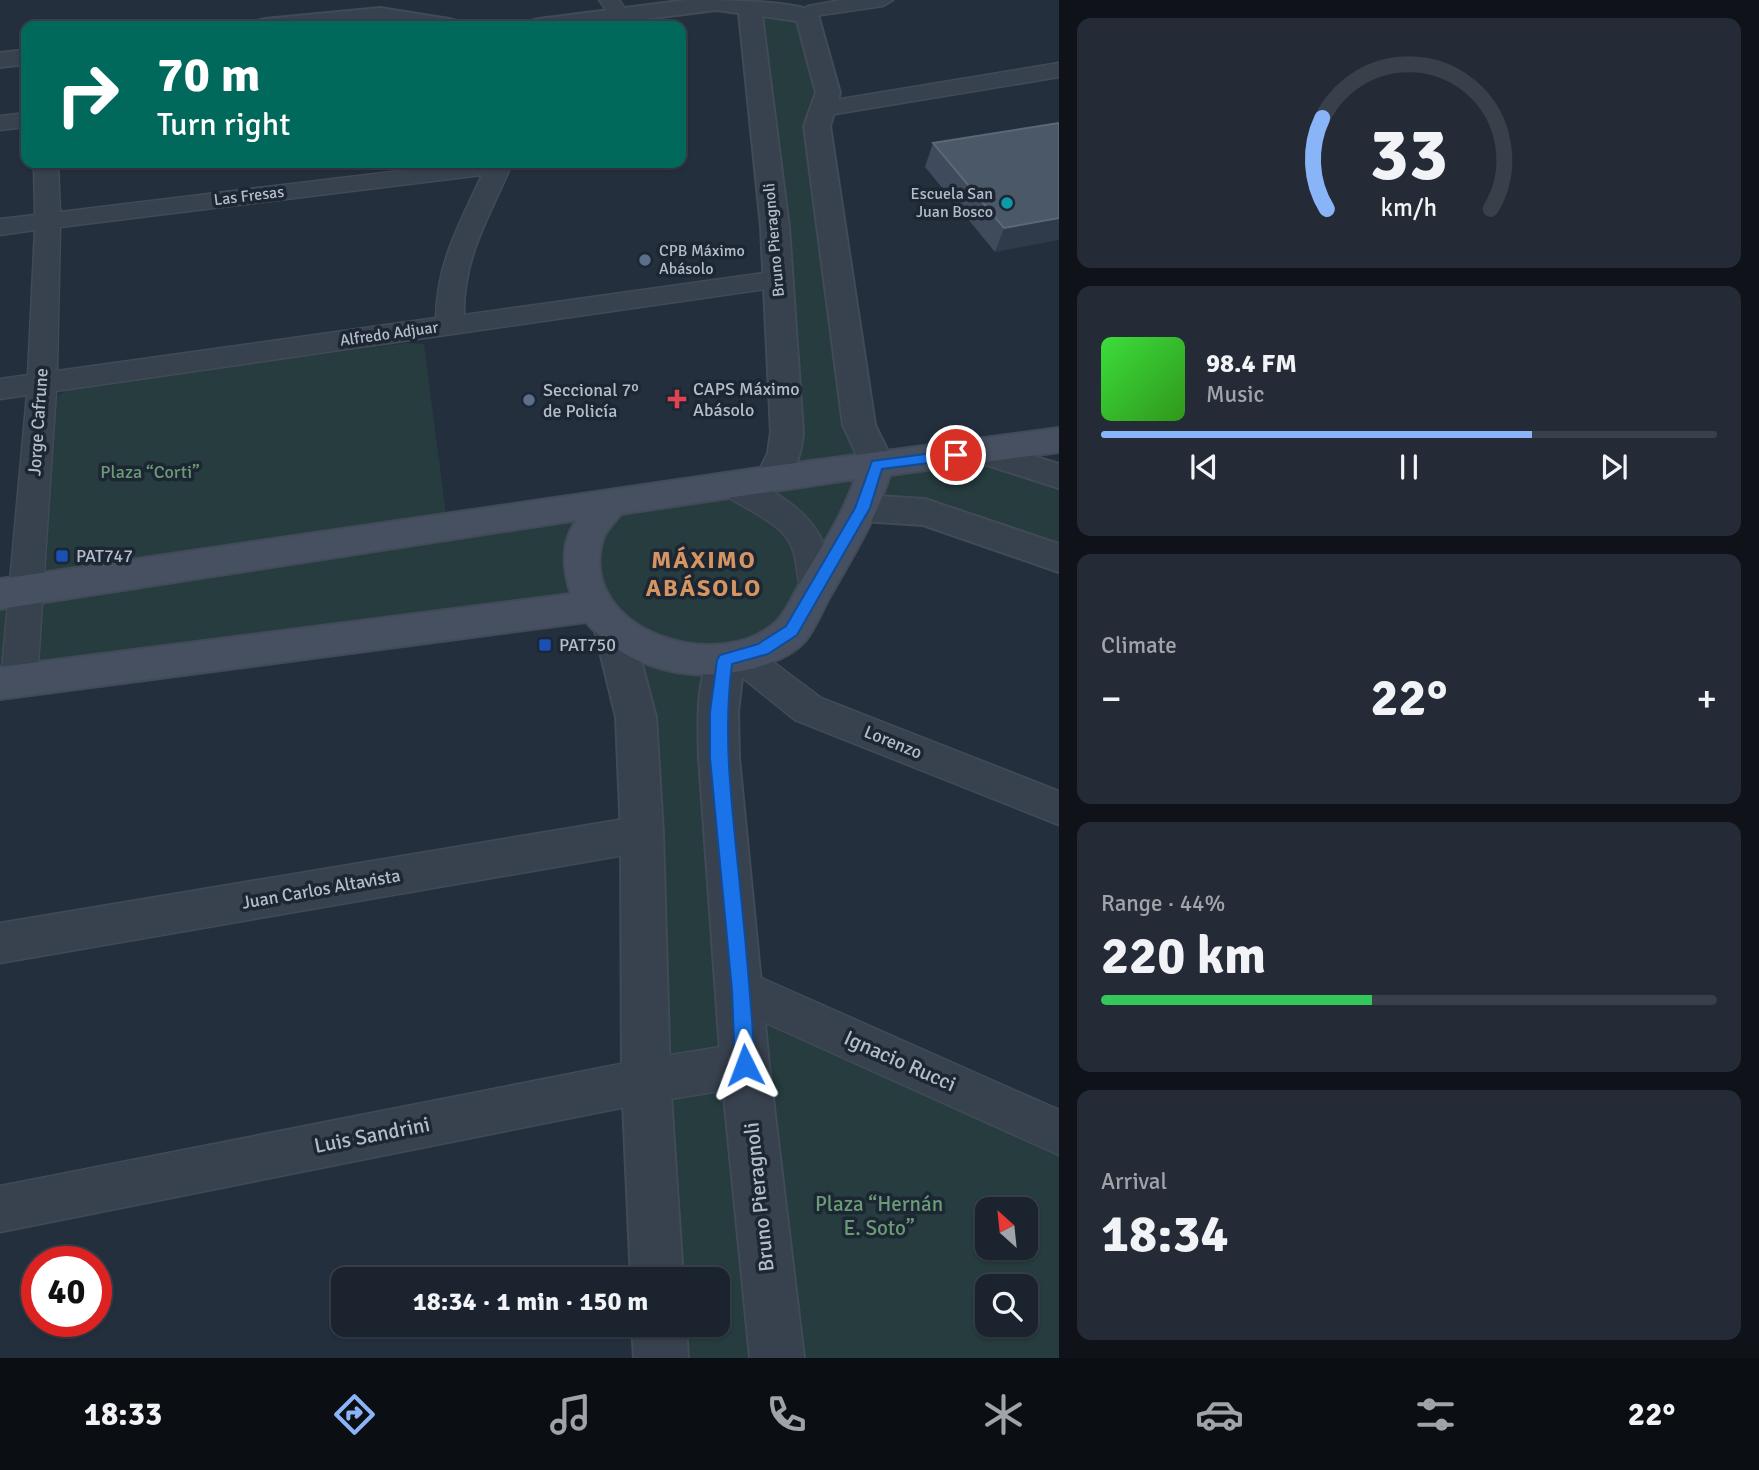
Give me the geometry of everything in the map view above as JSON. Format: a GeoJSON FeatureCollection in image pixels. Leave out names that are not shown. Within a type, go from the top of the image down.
{"type":"FeatureCollection","features":[{"type":"Feature","properties":{"kind":"main road"},"geometry":{"type":"LineString","coordinates":[[13,592],[609,505],[773,478],[1059,440]]}},
{"type":"Feature","properties":{"kind":"main road"},"geometry":{"type":"LineString","coordinates":[[609,505],[586,534],[581,570],[604,617],[645,648],[684,659],[732,658],[763,650],[792,630],[862,508],[877,464]]}},
{"type":"Feature","properties":{"kind":"main road"},"geometry":{"type":"LineString","coordinates":[[10,681],[604,617]]}},
{"type":"Feature","properties":{"kind":"street"},"geometry":{"type":"LineString","coordinates":[[558,21],[614,7],[750,5],[807,15],[815,10],[883,0]]}},
{"type":"Feature","properties":{"kind":"street","name":"Bruno Pieragnoli"},"geometry":{"type":"LineString","coordinates":[[750,5],[779,279],[787,432],[785,453],[773,478]]}},
{"type":"Feature","properties":{"kind":"street"},"geometry":{"type":"LineString","coordinates":[[317,21],[380,15],[418,21]]}},
{"type":"Feature","properties":{"kind":"street"},"geometry":{"type":"LineString","coordinates":[[807,15],[828,93],[817,126],[859,425],[877,464]]}},
{"type":"Feature","properties":{"kind":"street"},"geometry":{"type":"LineString","coordinates":[[0,60],[21,58]]}},
{"type":"Feature","properties":{"kind":"street"},"geometry":{"type":"LineString","coordinates":[[823,109],[1059,70]]}},
{"type":"Feature","properties":{"kind":"street"},"geometry":{"type":"LineString","coordinates":[[0,123],[21,121]]}},
{"type":"Feature","properties":{"kind":"street","name":"Jorge Cafrune"},"geometry":{"type":"LineString","coordinates":[[10,681],[13,592],[42,384],[48,220],[46,168]]}},
{"type":"Feature","properties":{"kind":"street","name":"Las Fresas"},"geometry":{"type":"LineString","coordinates":[[0,228],[467,168]]}},
{"type":"Feature","properties":{"kind":"street"},"geometry":{"type":"LineString","coordinates":[[450,326],[450,288],[458,254],[497,168]]}},
{"type":"Feature","properties":{"kind":"street","name":"Alfredo Adjuar"},"geometry":{"type":"LineString","coordinates":[[0,389],[779,279]]}},
{"type":"Feature","properties":{"kind":"street"},"geometry":{"type":"LineString","coordinates":[[983,452],[1059,477]]}},
{"type":"Feature","properties":{"kind":"street"},"geometry":{"type":"LineString","coordinates":[[731,485],[766,500],[794,524],[811,554],[815,586]]}},
{"type":"Feature","properties":{"kind":"street"},"geometry":{"type":"LineString","coordinates":[[862,508],[925,512],[1059,558]]}},
{"type":"Feature","properties":{"kind":"street"},"geometry":{"type":"LineString","coordinates":[[604,617],[636,717],[642,834],[646,1080],[656,1267]]}},
{"type":"Feature","properties":{"kind":"street","name":"Bruno Pieragnoli"},"geometry":{"type":"LineString","coordinates":[[732,658],[718,712],[719,758],[741,990],[745,1065],[777,1358]]}},
{"type":"Feature","properties":{"kind":"street","name":"Lorenzo"},"geometry":{"type":"LineString","coordinates":[[732,658],[808,709],[1059,808]]}},
{"type":"Feature","properties":{"kind":"street","name":"Juan Carlos Altavista"},"geometry":{"type":"LineString","coordinates":[[0,943],[642,834]]}},
{"type":"Feature","properties":{"kind":"street","name":"Ignacio Rucci"},"geometry":{"type":"LineString","coordinates":[[741,990],[1059,1133]]}},
{"type":"Feature","properties":{"kind":"street","name":"Luis Sandrini"},"geometry":{"type":"LineString","coordinates":[[0,1209],[646,1080],[745,1065]]}},
{"type":"Feature","properties":{"kind":"street"},"geometry":{"type":"LineString","coordinates":[[660,1337],[661,1358]]}},
{"type":"Feature","properties":{"kind":"green space","name":"Plaza “Hernán E. Soto”"},"geometry":{"type":"Polygon","coordinates":[[[750,9],[807,15],[828,93],[817,126],[877,464],[983,452],[1059,477],[1059,558],[863,508],[792,630],[725,660],[741,990],[1059,1133],[1059,1358],[661,1358],[660,1337],[730,1337],[730,1267],[656,1267],[646,1081],[642,834],[594,606],[0,683],[0,594],[773,478],[785,453],[750,9]]]}},
{"type":"Feature","properties":{"kind":"green space","name":"Plaza “Corti”"},"geometry":{"type":"Polygon","coordinates":[[[407,343],[424,344],[447,523],[26,583],[57,396],[74,387],[407,343]]]}},
{"type":"Feature","properties":{"kind":"building","name":"Escuela San Juan Bosco"},"geometry":{"type":"Polygon","coordinates":[[[1059,123],[1059,218],[1004,228],[933,143],[1059,123]]]}},
{"type":"Feature","properties":{"kind":"place","name":"Escuela San Juan Bosco"},"geometry":{"type":"Point","coordinates":[1007,203]}},
{"type":"Feature","properties":{"kind":"place","name":"CPB Máximo Abásolo"},"geometry":{"type":"Point","coordinates":[645,260]}},
{"type":"Feature","properties":{"kind":"place","name":"CAPS Máximo Abásolo"},"geometry":{"type":"Point","coordinates":[677,399]}},
{"type":"Feature","properties":{"kind":"place","name":"Seccional 7º de Policía"},"geometry":{"type":"Point","coordinates":[529,400]}},
{"type":"Feature","properties":{"kind":"place","name":"PAT747"},"geometry":{"type":"Point","coordinates":[62,556]}},
{"type":"Feature","properties":{"kind":"place","name":"PAT750"},"geometry":{"type":"Point","coordinates":[545,645]}},
{"type":"Feature","properties":{"kind":"district","name":"MÁXIMO ABÁSOLO"},"geometry":{"type":"Point","coordinates":[704,574]}},
{"type":"Feature","properties":{"kind":"route"},"geometry":{"type":"LineString","coordinates":[[745,1065],[741,990],[719,758],[718,712],[725,660],[763,650],[792,630],[862,508],[877,464],[956,455]]}}]}
